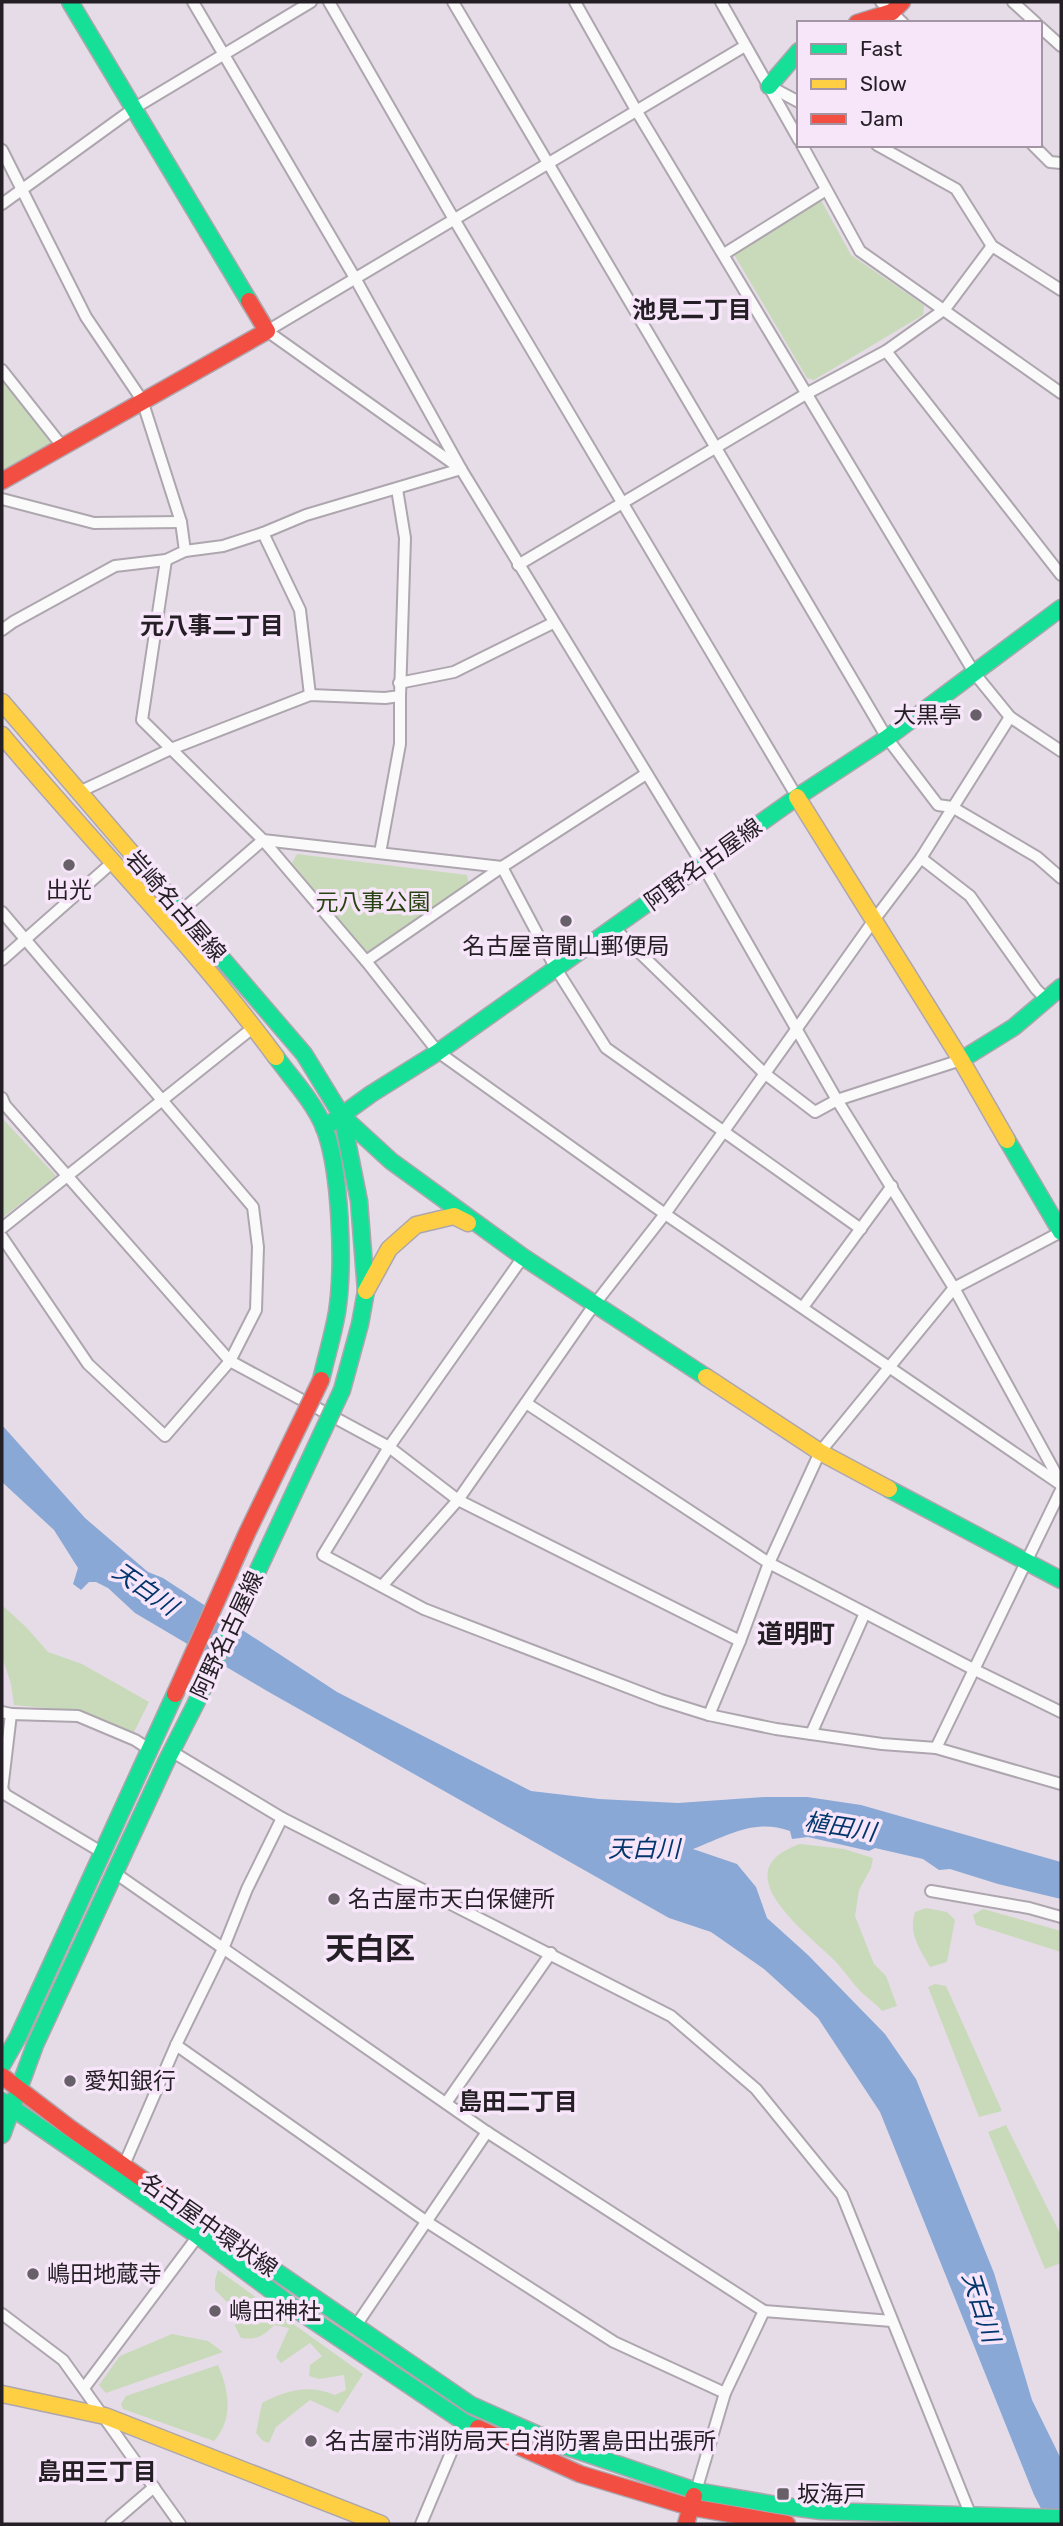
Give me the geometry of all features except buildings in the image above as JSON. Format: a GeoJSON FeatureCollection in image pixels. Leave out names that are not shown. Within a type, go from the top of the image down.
{"type":"FeatureCollection","features":[{"type":"Feature","properties":{"kind":"main road"},"geometry":{"type":"LineString","coordinates":[[2,481],[267,331],[70,2]]}},
{"type":"Feature","properties":{"kind":"main road"},"geometry":{"type":"LineString","coordinates":[[864,21],[895,10]]}},
{"type":"Feature","properties":{"kind":"main road"},"geometry":{"type":"LineString","coordinates":[[769,86],[797,53]]}},
{"type":"Feature","properties":{"kind":"main road","name":"阿野名古屋線"},"geometry":{"type":"LineString","coordinates":[[2,2065],[18,2038],[247,1533],[321,1380],[337,1313],[341,1272],[336,1181],[324,1128],[371,1094],[438,1052],[797,797],[887,738],[1061,608]]}},
{"type":"Feature","properties":{"kind":"main road","name":"岩崎名古屋線"},"geometry":{"type":"LineString","coordinates":[[2,702],[304,1054],[342,1116]]}},
{"type":"Feature","properties":{"kind":"main road","name":"岩崎名古屋線"},"geometry":{"type":"LineString","coordinates":[[2,735],[47,789],[114,860],[254,1027],[312,1106],[324,1128]]}},
{"type":"Feature","properties":{"kind":"main road"},"geometry":{"type":"LineString","coordinates":[[797,797],[961,1060],[1061,1232]]}},
{"type":"Feature","properties":{"kind":"main road"},"geometry":{"type":"LineString","coordinates":[[961,1060],[981,1049],[1058,992]]}},
{"type":"Feature","properties":{"kind":"main road"},"geometry":{"type":"LineString","coordinates":[[342,1116],[391,1161],[523,1257],[820,1452],[1061,1580]]}},
{"type":"Feature","properties":{"kind":"main road","name":"阿野名古屋線"},"geometry":{"type":"LineString","coordinates":[[2,2135],[7,2105],[18,2088],[35,2045],[171,1751],[342,1390],[366,1291],[359,1202],[342,1116]]}},
{"type":"Feature","properties":{"kind":"main road"},"geometry":{"type":"LineString","coordinates":[[324,1128],[391,1161]]}},
{"type":"Feature","properties":{"kind":"main road"},"geometry":{"type":"LineString","coordinates":[[366,1291],[389,1249],[416,1225],[454,1216],[495,1236]]}},
{"type":"Feature","properties":{"kind":"main road","name":"名古屋中環状線"},"geometry":{"type":"LineString","coordinates":[[2,2076],[70,2128],[355,2328],[471,2405],[561,2445],[696,2491],[821,2511],[1061,2518]]}},
{"type":"Feature","properties":{"kind":"main road","name":"名古屋中環状線"},"geometry":{"type":"LineString","coordinates":[[7,2105],[198,2236],[296,2309],[464,2422],[580,2474],[690,2507],[787,2524]]}},
{"type":"Feature","properties":{"kind":"main road"},"geometry":{"type":"LineString","coordinates":[[2,2394],[104,2416],[380,2524]]}},
{"type":"Feature","properties":{"kind":"main road"},"geometry":{"type":"LineString","coordinates":[[686,2524],[696,2491]]}},
{"type":"Feature","properties":{"kind":"street"},"geometry":{"type":"LineString","coordinates":[[193,2],[355,278],[461,469],[702,864],[837,1100],[954,1288],[1061,1486]]}},
{"type":"Feature","properties":{"kind":"street"},"geometry":{"type":"LineString","coordinates":[[2,204],[133,108],[311,2]]}},
{"type":"Feature","properties":{"kind":"street"},"geometry":{"type":"LineString","coordinates":[[329,2],[453,218],[797,797]]}},
{"type":"Feature","properties":{"kind":"street"},"geometry":{"type":"LineString","coordinates":[[453,2],[887,738],[938,805],[952,807],[1037,857],[1061,878]]}},
{"type":"Feature","properties":{"kind":"street"},"geometry":{"type":"LineString","coordinates":[[575,2],[636,110],[975,674],[1010,717],[1061,751]]}},
{"type":"Feature","properties":{"kind":"street"},"geometry":{"type":"LineString","coordinates":[[721,2],[797,135]]}},
{"type":"Feature","properties":{"kind":"street"},"geometry":{"type":"LineString","coordinates":[[1013,2],[1034,21]]}},
{"type":"Feature","properties":{"kind":"street"},"geometry":{"type":"LineString","coordinates":[[1042,29],[1061,46]]}},
{"type":"Feature","properties":{"kind":"street"},"geometry":{"type":"LineString","coordinates":[[461,469],[267,331],[745,46]]}},
{"type":"Feature","properties":{"kind":"street"},"geometry":{"type":"LineString","coordinates":[[769,86],[797,101]]}},
{"type":"Feature","properties":{"kind":"street"},"geometry":{"type":"LineString","coordinates":[[803,147],[860,251],[1061,393]]}},
{"type":"Feature","properties":{"kind":"street"},"geometry":{"type":"LineString","coordinates":[[881,147],[956,189],[992,246],[1061,290]]}},
{"type":"Feature","properties":{"kind":"street"},"geometry":{"type":"LineString","coordinates":[[1035,147],[1050,162],[1061,163]]}},
{"type":"Feature","properties":{"kind":"street"},"geometry":{"type":"LineString","coordinates":[[2,150],[20,191],[86,317],[142,400],[181,522],[185,551]]}},
{"type":"Feature","properties":{"kind":"street"},"geometry":{"type":"LineString","coordinates":[[724,254],[826,190]]}},
{"type":"Feature","properties":{"kind":"street"},"geometry":{"type":"LineString","coordinates":[[518,565],[806,394],[886,351],[945,309],[992,246]]}},
{"type":"Feature","properties":{"kind":"street"},"geometry":{"type":"LineString","coordinates":[[886,351],[1061,575]]}},
{"type":"Feature","properties":{"kind":"street"},"geometry":{"type":"LineString","coordinates":[[2,370],[62,446]]}},
{"type":"Feature","properties":{"kind":"street"},"geometry":{"type":"LineString","coordinates":[[2,630],[115,566],[166,559],[185,551],[223,546],[306,515],[461,469]]}},
{"type":"Feature","properties":{"kind":"street"},"geometry":{"type":"LineString","coordinates":[[380,853],[400,744],[399,683],[405,538],[397,489]]}},
{"type":"Feature","properties":{"kind":"street"},"geometry":{"type":"LineString","coordinates":[[2,499],[94,523],[181,522]]}},
{"type":"Feature","properties":{"kind":"street"},"geometry":{"type":"LineString","coordinates":[[263,533],[300,610],[310,695]]}},
{"type":"Feature","properties":{"kind":"street"},"geometry":{"type":"LineString","coordinates":[[166,559],[142,720],[263,840],[366,961],[438,1052],[665,1214],[1061,1486]]}},
{"type":"Feature","properties":{"kind":"street"},"geometry":{"type":"LineString","coordinates":[[399,683],[454,672],[553,623]]}},
{"type":"Feature","properties":{"kind":"street"},"geometry":{"type":"LineString","coordinates":[[79,792],[171,749],[310,695],[386,698],[400,696]]}},
{"type":"Feature","properties":{"kind":"street"},"geometry":{"type":"LineString","coordinates":[[382,1586],[458,1500],[594,1305],[665,1214],[722,1131],[921,858],[1010,717]]}},
{"type":"Feature","properties":{"kind":"street"},"geometry":{"type":"LineString","coordinates":[[366,961],[502,867],[646,775]]}},
{"type":"Feature","properties":{"kind":"street"},"geometry":{"type":"LineString","coordinates":[[181,911],[263,840],[502,867]]}},
{"type":"Feature","properties":{"kind":"street"},"geometry":{"type":"LineString","coordinates":[[921,858],[970,896],[1036,989],[1058,992]]}},
{"type":"Feature","properties":{"kind":"street"},"geometry":{"type":"LineString","coordinates":[[2,960],[114,860]]}},
{"type":"Feature","properties":{"kind":"street"},"geometry":{"type":"LineString","coordinates":[[502,867],[555,967],[606,1048],[860,1229]]}},
{"type":"Feature","properties":{"kind":"street"},"geometry":{"type":"LineString","coordinates":[[2,912],[253,1207],[258,1247],[256,1310],[230,1361],[165,1436],[88,1364],[2,1237]]}},
{"type":"Feature","properties":{"kind":"street"},"geometry":{"type":"LineString","coordinates":[[613,928],[764,1073],[815,1112],[837,1100],[961,1060]]}},
{"type":"Feature","properties":{"kind":"street"},"geometry":{"type":"LineString","coordinates":[[2,1228],[254,1027]]}},
{"type":"Feature","properties":{"kind":"street"},"geometry":{"type":"LineString","coordinates":[[2,1098],[5,1105],[230,1361],[389,1447],[458,1500],[740,1641]]}},
{"type":"Feature","properties":{"kind":"street"},"geometry":{"type":"LineString","coordinates":[[803,1307],[892,1186]]}},
{"type":"Feature","properties":{"kind":"street"},"geometry":{"type":"LineString","coordinates":[[709,1715],[769,1563],[820,1452],[954,1288],[1061,1232]]}},
{"type":"Feature","properties":{"kind":"street"},"geometry":{"type":"LineString","coordinates":[[523,1257],[389,1447],[323,1555],[435,1613],[661,1700],[709,1715],[811,1734],[881,1744],[936,1748],[1061,1784]]}},
{"type":"Feature","properties":{"kind":"street"},"geometry":{"type":"LineString","coordinates":[[526,1403],[769,1563],[1061,1712]]}},
{"type":"Feature","properties":{"kind":"street"},"geometry":{"type":"LineString","coordinates":[[936,1748],[1028,1563],[1061,1486]]}},
{"type":"Feature","properties":{"kind":"street"},"geometry":{"type":"LineString","coordinates":[[811,1734],[864,1613]]}},
{"type":"Feature","properties":{"kind":"street"},"geometry":{"type":"LineString","coordinates":[[103,1853],[6,1796],[2,1790],[6,1713],[78,1716],[135,1740],[149,1749]]}},
{"type":"Feature","properties":{"kind":"street"},"geometry":{"type":"LineString","coordinates":[[171,1751],[282,1818],[551,1953],[671,2017],[756,2089],[842,2195],[971,2516]]}},
{"type":"Feature","properties":{"kind":"street"},"geometry":{"type":"LineString","coordinates":[[124,2165],[176,2045],[223,1949],[247,1889],[282,1818]]}},
{"type":"Feature","properties":{"kind":"street"},"geometry":{"type":"LineString","coordinates":[[115,1873],[487,2132],[764,2311],[892,2322]]}},
{"type":"Feature","properties":{"kind":"street"},"geometry":{"type":"LineString","coordinates":[[931,1892],[1029,1908],[1061,1917]]}},
{"type":"Feature","properties":{"kind":"street"},"geometry":{"type":"LineString","coordinates":[[446,2103],[551,1953]]}},
{"type":"Feature","properties":{"kind":"street"},"geometry":{"type":"LineString","coordinates":[[176,2045],[427,2222],[614,2342],[725,2393]]}},
{"type":"Feature","properties":{"kind":"street"},"geometry":{"type":"LineString","coordinates":[[355,2328],[487,2132]]}},
{"type":"Feature","properties":{"kind":"street"},"geometry":{"type":"LineString","coordinates":[[84,2388],[198,2236]]}},
{"type":"Feature","properties":{"kind":"street"},"geometry":{"type":"LineString","coordinates":[[696,2491],[725,2393],[764,2311]]}},
{"type":"Feature","properties":{"kind":"street"},"geometry":{"type":"LineString","coordinates":[[2,2314],[63,2360],[180,2524]]}},
{"type":"Feature","properties":{"kind":"street"},"geometry":{"type":"LineString","coordinates":[[421,2524],[464,2422]]}},
{"type":"Feature","properties":{"kind":"street"},"geometry":{"type":"LineString","coordinates":[[111,2524],[154,2487]]}},
{"type":"Feature","properties":{"kind":"green space"},"geometry":{"type":"Polygon","coordinates":[[[818,200],[822,202],[851,255],[924,305],[923,315],[814,380],[807,378],[735,256],[736,250],[818,200]]]}},
{"type":"Feature","properties":{"kind":"green space"},"geometry":{"type":"Polygon","coordinates":[[[2,379],[51,439],[49,445],[2,473],[2,379]]]}},
{"type":"Feature","properties":{"kind":"green space","name":"元八事公園"},"geometry":{"type":"Polygon","coordinates":[[[297,854],[467,875],[469,885],[370,952],[363,951],[292,863],[297,854]]]}},
{"type":"Feature","properties":{"kind":"green space"},"geometry":{"type":"Polygon","coordinates":[[[2,1118],[56,1176],[2,1218],[2,1118]]]}},
{"type":"Feature","properties":{"kind":"green space"},"geometry":{"type":"Polygon","coordinates":[[[2,1605],[48,1652],[82,1664],[149,1702],[133,1734],[80,1711],[14,1705],[2,1656],[2,1605]]]}},
{"type":"Feature","properties":{"kind":"green space"},"geometry":{"type":"Polygon","coordinates":[[[800,1844],[844,1849],[873,1858],[871,1868],[859,1890],[855,1916],[874,1964],[886,1976],[897,2006],[882,2011],[790,1918],[777,1901],[769,1885],[768,1869],[778,1856],[800,1844]]]}},
{"type":"Feature","properties":{"kind":"green space"},"geometry":{"type":"Polygon","coordinates":[[[926,1908],[947,1912],[955,1920],[947,1962],[930,1967],[916,1941],[913,1927],[915,1912],[926,1908]]]}},
{"type":"Feature","properties":{"kind":"green space"},"geometry":{"type":"Polygon","coordinates":[[[983,1909],[1061,1931],[1061,1952],[976,1925],[973,1915],[983,1909]]]}},
{"type":"Feature","properties":{"kind":"green space"},"geometry":{"type":"Polygon","coordinates":[[[935,1984],[946,1986],[1002,2111],[979,2117],[928,1987],[935,1984]]]}},
{"type":"Feature","properties":{"kind":"green space"},"geometry":{"type":"Polygon","coordinates":[[[1006,2125],[1061,2235],[1061,2263],[1045,2269],[988,2132],[1006,2125]]]}},
{"type":"Feature","properties":{"kind":"green space"},"geometry":{"type":"Polygon","coordinates":[[[218,2270],[363,2374],[338,2413],[310,2400],[276,2427],[269,2443],[256,2433],[262,2403],[280,2395],[307,2389],[335,2395],[346,2390],[344,2375],[319,2379],[309,2376],[310,2365],[322,2356],[310,2343],[281,2363],[276,2357],[289,2328],[274,2325],[260,2336],[241,2338],[235,2326],[239,2314],[215,2290],[218,2270]]]}},
{"type":"Feature","properties":{"kind":"green space"},"geometry":{"type":"Polygon","coordinates":[[[172,2334],[208,2341],[223,2352],[106,2393],[99,2385],[120,2356],[172,2334]]]}},
{"type":"Feature","properties":{"kind":"green space"},"geometry":{"type":"Polygon","coordinates":[[[218,2365],[228,2404],[225,2423],[214,2441],[123,2409],[121,2404],[126,2396],[218,2365]]]}},
{"type":"Feature","properties":{"kind":"water","name":"天白川"},"geometry":{"type":"Polygon","coordinates":[[[2,1425],[85,1518],[148,1572],[163,1578],[337,1692],[531,1791],[599,1799],[678,1803],[807,1797],[861,1805],[1061,1862],[1061,1899],[950,1869],[939,1870],[923,1859],[875,1848],[869,1851],[808,1837],[792,1839],[790,1831],[764,1826],[741,1830],[693,1849],[737,1864],[756,1887],[767,1918],[808,1955],[885,2034],[916,2079],[994,2273],[1032,2400],[1061,2459],[1061,2524],[1049,2524],[1034,2495],[880,2112],[818,2018],[764,1969],[711,1932],[669,1918],[267,1691],[135,1613],[108,1588],[96,1582],[89,1582],[81,1590],[73,1584],[78,1568],[54,1530],[2,1482],[2,1425]]]}},
{"type":"Feature","properties":{"kind":"traffic: fast"},"geometry":{"type":"LineString","coordinates":[[70,2],[249,301]]}},
{"type":"Feature","properties":{"kind":"traffic: fast"},"geometry":{"type":"LineString","coordinates":[[769,86],[797,53]]}},
{"type":"Feature","properties":{"kind":"traffic: fast"},"geometry":{"type":"LineString","coordinates":[[324,1128],[371,1094],[438,1052],[797,797],[887,738],[1061,608]]}},
{"type":"Feature","properties":{"kind":"traffic: fast"},"geometry":{"type":"LineString","coordinates":[[159,885],[304,1054],[342,1116],[391,1161],[523,1257],[706,1377]]}},
{"type":"Feature","properties":{"kind":"traffic: fast"},"geometry":{"type":"LineString","coordinates":[[961,1060],[1014,1027],[1061,987]]}},
{"type":"Feature","properties":{"kind":"traffic: fast"},"geometry":{"type":"LineString","coordinates":[[276,1057],[319,1117],[330,1145],[334,1168],[340,1219],[339,1293],[321,1380]]}},
{"type":"Feature","properties":{"kind":"traffic: fast"},"geometry":{"type":"LineString","coordinates":[[342,1116],[359,1201],[366,1291],[342,1390]]}},
{"type":"Feature","properties":{"kind":"traffic: fast"},"geometry":{"type":"LineString","coordinates":[[1007,1140],[1061,1232]]}},
{"type":"Feature","properties":{"kind":"traffic: fast"},"geometry":{"type":"LineString","coordinates":[[196,1703],[342,1390]]}},
{"type":"Feature","properties":{"kind":"traffic: fast"},"geometry":{"type":"LineString","coordinates":[[889,1489],[1061,1580]]}},
{"type":"Feature","properties":{"kind":"traffic: fast"},"geometry":{"type":"LineString","coordinates":[[2,2065],[18,2037],[175,1694]]}},
{"type":"Feature","properties":{"kind":"traffic: fast"},"geometry":{"type":"LineString","coordinates":[[2,2135],[35,2045],[196,1703]]}},
{"type":"Feature","properties":{"kind":"traffic: fast"},"geometry":{"type":"LineString","coordinates":[[2,2101],[198,2236],[296,2309],[464,2422],[478,2428]]}},
{"type":"Feature","properties":{"kind":"traffic: fast"},"geometry":{"type":"LineString","coordinates":[[198,2218],[471,2405],[561,2445],[696,2491],[777,2505],[821,2511],[1061,2518]]}},
{"type":"Feature","properties":{"kind":"traffic: slow"},"geometry":{"type":"LineString","coordinates":[[2,702],[159,885]]}},
{"type":"Feature","properties":{"kind":"traffic: slow"},"geometry":{"type":"LineString","coordinates":[[2,735],[176,933],[276,1057]]}},
{"type":"Feature","properties":{"kind":"traffic: slow"},"geometry":{"type":"LineString","coordinates":[[797,797],[961,1060],[1007,1140]]}},
{"type":"Feature","properties":{"kind":"traffic: slow"},"geometry":{"type":"LineString","coordinates":[[366,1291],[389,1249],[416,1225],[454,1216],[468,1223]]}},
{"type":"Feature","properties":{"kind":"traffic: slow"},"geometry":{"type":"LineString","coordinates":[[706,1377],[820,1452],[889,1489]]}},
{"type":"Feature","properties":{"kind":"traffic: slow"},"geometry":{"type":"LineString","coordinates":[[2,2394],[105,2416],[381,2524]]}},
{"type":"Feature","properties":{"kind":"traffic: jam"},"geometry":{"type":"LineString","coordinates":[[863,21],[892,12],[902,2]]}},
{"type":"Feature","properties":{"kind":"traffic: jam"},"geometry":{"type":"LineString","coordinates":[[2,481],[267,331],[249,301]]}},
{"type":"Feature","properties":{"kind":"traffic: jam"},"geometry":{"type":"LineString","coordinates":[[175,1694],[247,1533],[321,1380]]}},
{"type":"Feature","properties":{"kind":"traffic: jam"},"geometry":{"type":"LineString","coordinates":[[2,2076],[70,2128],[198,2218]]}},
{"type":"Feature","properties":{"kind":"traffic: jam"},"geometry":{"type":"LineString","coordinates":[[478,2428],[580,2474],[690,2507],[787,2524]]}},
{"type":"Feature","properties":{"kind":"traffic: jam"},"geometry":{"type":"LineString","coordinates":[[686,2524],[694,2496]]}},
{"type":"Feature","properties":{"kind":"place","name":"大黒亭"},"geometry":{"type":"Point","coordinates":[976,715]}},
{"type":"Feature","properties":{"kind":"place","name":"出光"},"geometry":{"type":"Point","coordinates":[69,865]}},
{"type":"Feature","properties":{"kind":"place","name":"名古屋音聞山郵便局"},"geometry":{"type":"Point","coordinates":[566,921]}},
{"type":"Feature","properties":{"kind":"place","name":"名古屋市天白保健所"},"geometry":{"type":"Point","coordinates":[334,1899]}},
{"type":"Feature","properties":{"kind":"place","name":"愛知銀行"},"geometry":{"type":"Point","coordinates":[70,2081]}},
{"type":"Feature","properties":{"kind":"place","name":"嶋田地蔵寺"},"geometry":{"type":"Point","coordinates":[33,2274]}},
{"type":"Feature","properties":{"kind":"place","name":"嶋田神社"},"geometry":{"type":"Point","coordinates":[215,2311]}},
{"type":"Feature","properties":{"kind":"place","name":"名古屋市消防局天白消防署島田出張所"},"geometry":{"type":"Point","coordinates":[311,2441]}},
{"type":"Feature","properties":{"kind":"place","name":"坂海戸"},"geometry":{"type":"Point","coordinates":[783,2494]}},
{"type":"Feature","properties":{"kind":"district","name":"池見二丁目"},"geometry":{"type":"Point","coordinates":[692,310]}},
{"type":"Feature","properties":{"kind":"district","name":"元八事二丁目"},"geometry":{"type":"Point","coordinates":[212,626]}},
{"type":"Feature","properties":{"kind":"district","name":"道明町"},"geometry":{"type":"Point","coordinates":[796,1634]}},
{"type":"Feature","properties":{"kind":"district","name":"天白区"},"geometry":{"type":"Point","coordinates":[370,1949]}},
{"type":"Feature","properties":{"kind":"district","name":"島田二丁目"},"geometry":{"type":"Point","coordinates":[518,2102]}},
{"type":"Feature","properties":{"kind":"district","name":"島田三丁目"},"geometry":{"type":"Point","coordinates":[97,2472]}},
{"type":"Feature","properties":{"kind":"water label","name":"植田川"},"geometry":{"type":"Point","coordinates":[840,1827]}}]}
